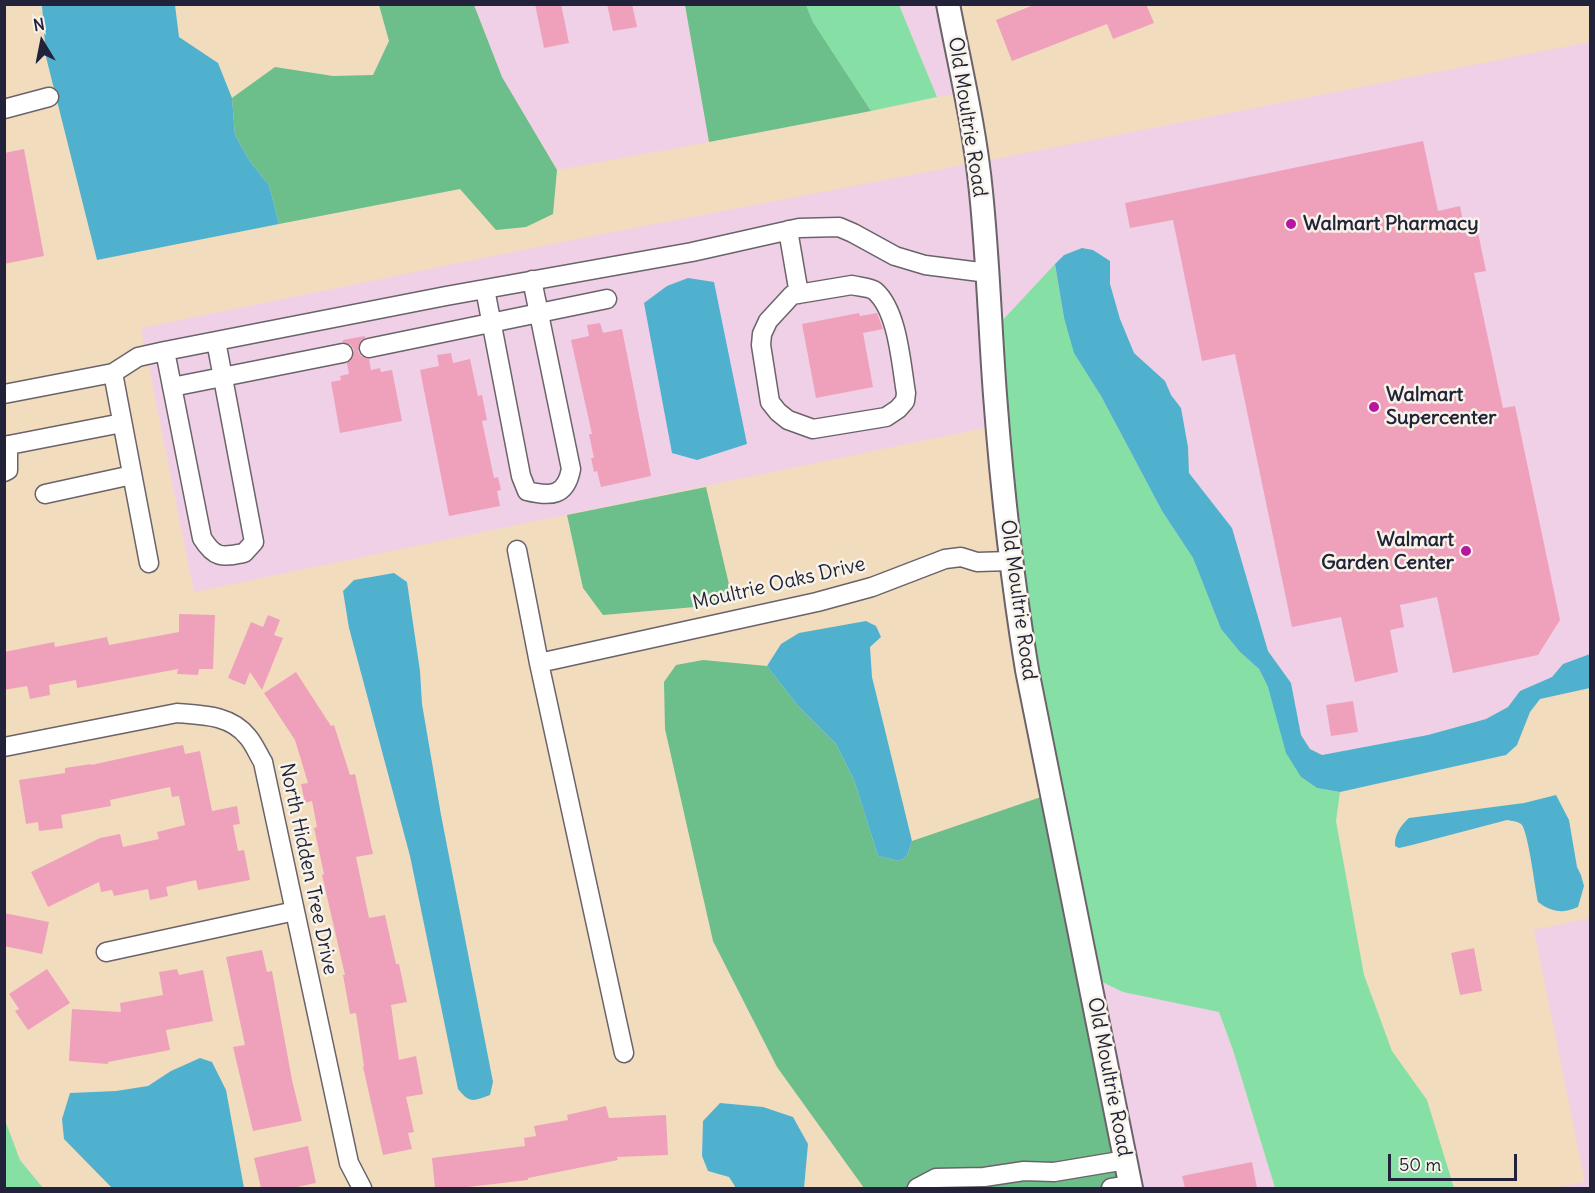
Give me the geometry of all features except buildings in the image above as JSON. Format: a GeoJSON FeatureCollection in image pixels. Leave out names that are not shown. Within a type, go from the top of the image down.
{"type":"FeatureCollection","features":[{"type":"Feature","properties":{"kind":"main road","name":"Old Moultrie Road"},"geometry":{"type":"LineString","coordinates":[[948,4],[981,190],[995,393],[1010,561],[1028,670],[1125,1160],[1124,1187]]}},
{"type":"Feature","properties":{"kind":"street"},"geometry":{"type":"LineString","coordinates":[[11,108],[49,97]]}},
{"type":"Feature","properties":{"kind":"street"},"geometry":{"type":"LineString","coordinates":[[4,394],[113,374],[138,357],[165,351],[532,280],[692,252],[788,230],[823,226],[838,227],[853,232],[895,256],[925,265],[988,273]]}},
{"type":"Feature","properties":{"kind":"street"},"geometry":{"type":"LineString","coordinates":[[788,230],[799,294]]}},
{"type":"Feature","properties":{"kind":"street"},"geometry":{"type":"LineString","coordinates":[[485,289],[521,476],[527,491],[542,495],[558,492],[568,483],[571,469],[532,280]]}},
{"type":"Feature","properties":{"kind":"street"},"geometry":{"type":"LineString","coordinates":[[852,285],[873,290],[892,318],[906,393],[905,401],[898,409],[886,417],[813,429],[788,420],[778,412],[770,402],[761,345],[762,334],[768,321],[779,307],[792,295],[799,294],[852,285]]}},
{"type":"Feature","properties":{"kind":"street"},"geometry":{"type":"LineString","coordinates":[[369,348],[607,299]]}},
{"type":"Feature","properties":{"kind":"street"},"geometry":{"type":"LineString","coordinates":[[165,351],[202,538],[209,550],[222,557],[244,554],[254,542],[216,341]]}},
{"type":"Feature","properties":{"kind":"street"},"geometry":{"type":"LineString","coordinates":[[172,387],[343,353]]}},
{"type":"Feature","properties":{"kind":"street"},"geometry":{"type":"LineString","coordinates":[[113,374],[149,562]]}},
{"type":"Feature","properties":{"kind":"street"},"geometry":{"type":"LineString","coordinates":[[4,472],[8,470],[6,446],[122,423]]}},
{"type":"Feature","properties":{"kind":"street"},"geometry":{"type":"LineString","coordinates":[[45,494],[132,475]]}},
{"type":"Feature","properties":{"kind":"street"},"geometry":{"type":"LineString","coordinates":[[517,550],[539,663],[624,1053]]}},
{"type":"Feature","properties":{"kind":"street","name":"Moultrie Oaks Drive"},"geometry":{"type":"LineString","coordinates":[[539,663],[836,597],[872,587],[945,558],[961,557],[977,562],[1010,561]]}},
{"type":"Feature","properties":{"kind":"street","name":"North Hidden Tree Drive"},"geometry":{"type":"LineString","coordinates":[[4,747],[177,713],[229,721],[248,736],[263,762],[349,1163],[362,1188]]}},
{"type":"Feature","properties":{"kind":"street"},"geometry":{"type":"LineString","coordinates":[[106,952],[295,911]]}},
{"type":"Feature","properties":{"kind":"street"},"geometry":{"type":"LineString","coordinates":[[917,1188],[936,1178],[984,1177],[1024,1171],[1054,1172],[1125,1160]]}},
{"type":"Feature","properties":{"kind":"street"},"geometry":{"type":"LineString","coordinates":[[984,1177],[1010,1188]]}},
{"type":"Feature","properties":{"kind":"shaded area"},"geometry":{"type":"Polygon","coordinates":[[[474,5],[685,5],[709,142],[557,170],[502,77],[474,5]]]}},
{"type":"Feature","properties":{"kind":"shaded area"},"geometry":{"type":"Polygon","coordinates":[[[899,5],[939,5],[956,94],[937,97],[899,5]]]}},
{"type":"Feature","properties":{"kind":"shaded area"},"geometry":{"type":"Polygon","coordinates":[[[1590,42],[1590,654],[1563,664],[1552,677],[1520,691],[1508,707],[1486,719],[1428,735],[1322,755],[1310,749],[1301,735],[1291,683],[1268,651],[1232,528],[1189,473],[1188,447],[1181,408],[1171,395],[1165,381],[1134,353],[1120,319],[1110,284],[1110,261],[1093,250],[1082,248],[1064,255],[999,324],[985,161],[1590,42]]]}},
{"type":"Feature","properties":{"kind":"shaded area"},"geometry":{"type":"Polygon","coordinates":[[[968,164],[989,427],[194,592],[141,328],[577,239],[968,164]]]}},
{"type":"Feature","properties":{"kind":"shaded area"},"geometry":{"type":"Polygon","coordinates":[[[1590,918],[1590,1188],[1554,1188],[1585,1182],[1534,930],[1590,918]]]}},
{"type":"Feature","properties":{"kind":"shaded area"},"geometry":{"type":"Polygon","coordinates":[[[1098,980],[1123,992],[1219,1011],[1275,1188],[1140,1188],[1098,980]]]}},
{"type":"Feature","properties":{"kind":"green space"},"geometry":{"type":"Polygon","coordinates":[[[379,5],[474,5],[502,77],[557,170],[553,214],[526,227],[496,230],[460,189],[279,224],[269,185],[249,160],[235,135],[232,98],[275,67],[333,76],[373,75],[389,41],[379,5]]]}},
{"type":"Feature","properties":{"kind":"green space"},"geometry":{"type":"Polygon","coordinates":[[[685,5],[806,5],[813,22],[871,111],[709,142],[685,5]]]}},
{"type":"Feature","properties":{"kind":"green space"},"geometry":{"type":"Polygon","coordinates":[[[806,5],[899,5],[937,97],[871,111],[813,22],[806,5]]]}},
{"type":"Feature","properties":{"kind":"green space"},"geometry":{"type":"Polygon","coordinates":[[[1055,264],[1064,318],[1075,353],[1101,396],[1162,511],[1193,558],[1221,629],[1240,652],[1259,669],[1268,687],[1301,777],[1317,788],[1340,792],[1336,821],[1364,975],[1392,1051],[1427,1100],[1454,1188],[1275,1188],[1233,1050],[1219,1012],[1123,992],[1098,980],[1024,596],[999,324],[1055,264]]]}},
{"type":"Feature","properties":{"kind":"green space"},"geometry":{"type":"Polygon","coordinates":[[[706,487],[731,593],[718,605],[603,615],[583,588],[567,515],[706,487]]]}},
{"type":"Feature","properties":{"kind":"green space"},"geometry":{"type":"Polygon","coordinates":[[[703,660],[767,666],[798,706],[836,744],[854,780],[878,856],[899,861],[907,856],[912,841],[1044,796],[1122,1188],[864,1188],[777,1067],[713,941],[665,729],[664,682],[676,665],[703,660]]]}},
{"type":"Feature","properties":{"kind":"green space"},"geometry":{"type":"Polygon","coordinates":[[[5,1120],[20,1160],[43,1188],[5,1188],[5,1120]]]}},
{"type":"Feature","properties":{"kind":"water"},"geometry":{"type":"Polygon","coordinates":[[[42,5],[175,5],[179,37],[218,63],[232,98],[235,135],[249,160],[269,185],[279,224],[97,260],[46,57],[42,5]]]}},
{"type":"Feature","properties":{"kind":"water"},"geometry":{"type":"Polygon","coordinates":[[[1082,248],[1093,250],[1110,261],[1110,284],[1120,319],[1134,353],[1165,381],[1171,395],[1181,408],[1188,447],[1189,473],[1232,528],[1268,651],[1291,683],[1301,735],[1310,749],[1322,755],[1428,735],[1486,719],[1508,707],[1520,691],[1552,677],[1563,664],[1590,654],[1590,688],[1540,699],[1530,712],[1517,745],[1506,755],[1340,792],[1317,788],[1301,777],[1286,753],[1268,687],[1259,669],[1240,652],[1221,629],[1193,558],[1162,511],[1101,396],[1074,353],[1064,318],[1055,264],[1064,255],[1082,248]]]}},
{"type":"Feature","properties":{"kind":"water"},"geometry":{"type":"Polygon","coordinates":[[[688,278],[714,282],[747,444],[697,460],[672,453],[644,303],[667,286],[688,278]]]}},
{"type":"Feature","properties":{"kind":"water"},"geometry":{"type":"Polygon","coordinates":[[[394,573],[407,582],[420,671],[422,704],[441,815],[493,1082],[490,1095],[476,1100],[469,1099],[458,1089],[410,856],[349,628],[343,591],[354,580],[394,573]]]}},
{"type":"Feature","properties":{"kind":"water"},"geometry":{"type":"Polygon","coordinates":[[[866,621],[876,626],[881,637],[870,647],[872,677],[912,841],[907,856],[899,861],[878,856],[854,780],[836,744],[798,706],[767,666],[781,644],[799,633],[866,621]]]}},
{"type":"Feature","properties":{"kind":"water"},"geometry":{"type":"Polygon","coordinates":[[[1556,795],[1569,820],[1577,867],[1584,886],[1578,907],[1567,911],[1557,911],[1538,902],[1524,828],[1518,822],[1507,820],[1412,845],[1399,848],[1395,846],[1399,830],[1409,818],[1524,803],[1556,795]]]}},
{"type":"Feature","properties":{"kind":"water"},"geometry":{"type":"Polygon","coordinates":[[[200,1058],[212,1062],[226,1090],[244,1188],[112,1188],[64,1139],[62,1119],[70,1093],[116,1091],[148,1086],[171,1071],[200,1058]]]}},
{"type":"Feature","properties":{"kind":"water"},"geometry":{"type":"Polygon","coordinates":[[[720,1103],[763,1107],[793,1117],[808,1144],[804,1188],[736,1188],[729,1177],[708,1171],[702,1156],[703,1121],[720,1103]]]}},
{"type":"Feature","properties":{"kind":"place","name":"Walmart Pharmacy"},"geometry":{"type":"Point","coordinates":[1291,224]}},
{"type":"Feature","properties":{"kind":"place","name":"Walmart Supercenter"},"geometry":{"type":"Point","coordinates":[1374,407]}},
{"type":"Feature","properties":{"kind":"place","name":"Walmart Garden Center"},"geometry":{"type":"Point","coordinates":[1466,551]}}]}
